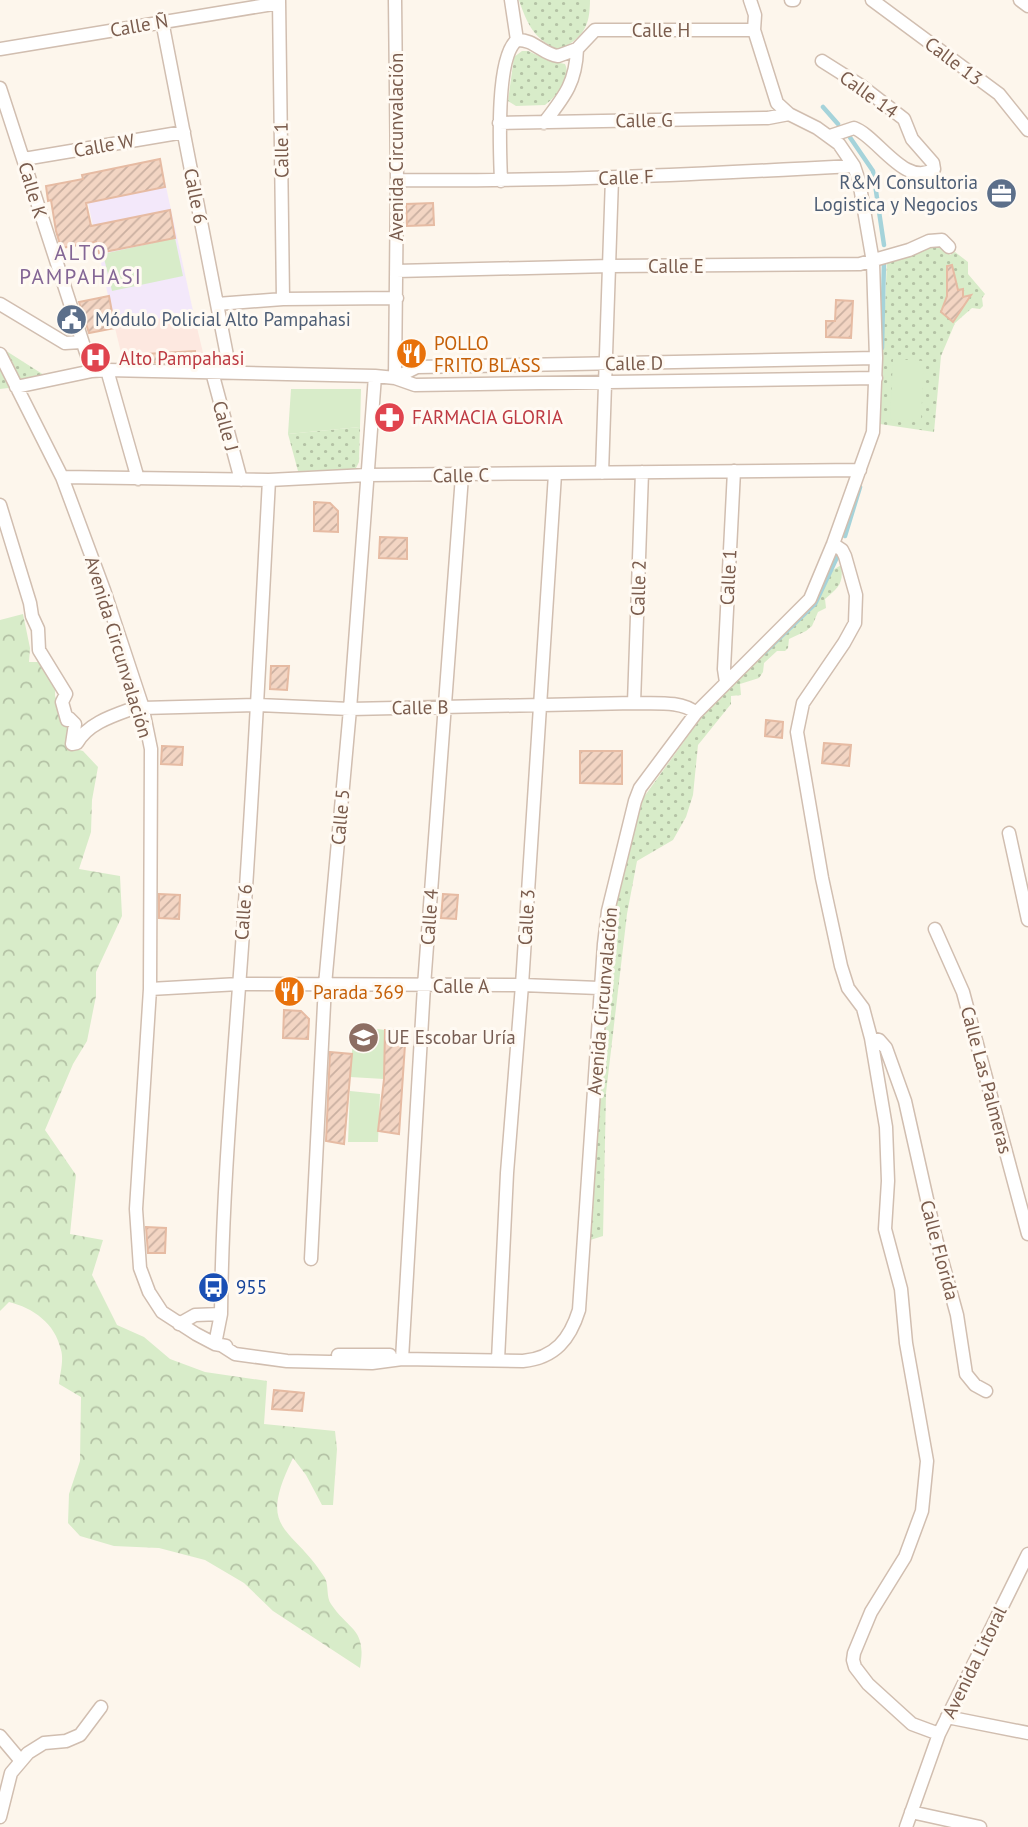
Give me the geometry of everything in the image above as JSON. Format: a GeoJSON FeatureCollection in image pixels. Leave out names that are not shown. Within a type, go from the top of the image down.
{"type":"FeatureCollection","features":[{"type":"Feature","properties":{"kind":"street","name":"Avenida Circunvalación"},"geometry":{"type":"LineString","coordinates":[[395,0],[395,377]]}},
{"type":"Feature","properties":{"kind":"street"},"geometry":{"type":"LineString","coordinates":[[501,181],[499,123],[508,51],[517,40],[511,0]]}},
{"type":"Feature","properties":{"kind":"street"},"geometry":{"type":"LineString","coordinates":[[750,0],[755,15],[754,30],[777,103],[789,114],[830,136],[854,166]]}},
{"type":"Feature","properties":{"kind":"street","name":"Calle 13"},"geometry":{"type":"LineString","coordinates":[[872,0],[999,94],[1028,130]]}},
{"type":"Feature","properties":{"kind":"street"},"geometry":{"type":"LineString","coordinates":[[1020,0],[1028,6]]}},
{"type":"Feature","properties":{"kind":"street","name":"Calle Ñ"},"geometry":{"type":"LineString","coordinates":[[0,49],[279,1]]}},
{"type":"Feature","properties":{"kind":"street","name":"Calle 1"},"geometry":{"type":"LineString","coordinates":[[279,1],[283,299]]}},
{"type":"Feature","properties":{"kind":"street","name":"Calle 6"},"geometry":{"type":"LineString","coordinates":[[162,21],[230,372]]}},
{"type":"Feature","properties":{"kind":"street","name":"Calle H"},"geometry":{"type":"LineString","coordinates":[[577,49],[595,30],[754,30]]}},
{"type":"Feature","properties":{"kind":"street"},"geometry":{"type":"LineString","coordinates":[[517,40],[531,41],[551,55],[564,55],[577,49],[575,77],[544,123]]}},
{"type":"Feature","properties":{"kind":"street","name":"Calle 14"},"geometry":{"type":"LineString","coordinates":[[822,61],[860,85],[904,119],[912,139],[933,163],[934,169],[927,173],[911,172],[895,162],[863,131],[854,128],[830,136]]}},
{"type":"Feature","properties":{"kind":"street","name":"Calle K"},"geometry":{"type":"LineString","coordinates":[[0,88],[92,371]]}},
{"type":"Feature","properties":{"kind":"street","name":"Calle G"},"geometry":{"type":"LineString","coordinates":[[499,123],[768,118],[789,114]]}},
{"type":"Feature","properties":{"kind":"street","name":"Calle W"},"geometry":{"type":"LineString","coordinates":[[24,159],[184,132]]}},
{"type":"Feature","properties":{"kind":"street","name":"Avenida Circunvalación"},"geometry":{"type":"LineString","coordinates":[[0,354],[62,477],[104,590],[142,706],[151,749],[150,989],[136,1209],[140,1268],[149,1292],[162,1312],[218,1345],[283,1354],[388,1355],[401,1359],[539,1360],[565,1342],[573,1329],[579,1310],[599,988],[608,911],[635,801],[640,788],[696,713],[810,599],[833,544],[873,432],[876,358],[873,262],[854,166]]}},
{"type":"Feature","properties":{"kind":"street","name":"Calle F"},"geometry":{"type":"LineString","coordinates":[[397,180],[612,178],[854,166]]}},
{"type":"Feature","properties":{"kind":"street"},"geometry":{"type":"LineString","coordinates":[[602,473],[612,178]]}},
{"type":"Feature","properties":{"kind":"street","name":"Calle E"},"geometry":{"type":"LineString","coordinates":[[396,271],[860,264],[873,262],[929,241],[942,240],[949,247]]}},
{"type":"Feature","properties":{"kind":"street"},"geometry":{"type":"LineString","coordinates":[[217,304],[283,299],[397,298]]}},
{"type":"Feature","properties":{"kind":"street"},"geometry":{"type":"LineString","coordinates":[[0,304],[65,343],[81,342]]}},
{"type":"Feature","properties":{"kind":"street","name":"Calle D"},"geometry":{"type":"LineString","coordinates":[[395,377],[417,367],[876,358]]}},
{"type":"Feature","properties":{"kind":"street"},"geometry":{"type":"LineString","coordinates":[[107,370],[138,479]]}},
{"type":"Feature","properties":{"kind":"street","name":"Calle D"},"geometry":{"type":"LineString","coordinates":[[16,387],[107,370],[375,376],[395,377],[415,385],[876,378]]}},
{"type":"Feature","properties":{"kind":"street","name":"Calle J"},"geometry":{"type":"LineString","coordinates":[[212,372],[241,480]]}},
{"type":"Feature","properties":{"kind":"street","name":"Calle 5"},"geometry":{"type":"LineString","coordinates":[[311,1259],[326,985],[375,376]]}},
{"type":"Feature","properties":{"kind":"street","name":"Calle C"},"geometry":{"type":"LineString","coordinates":[[62,477],[269,480],[367,475],[860,470]]}},
{"type":"Feature","properties":{"kind":"street","name":"Calle 1"},"geometry":{"type":"LineString","coordinates":[[726,682],[724,670],[734,471]]}},
{"type":"Feature","properties":{"kind":"street","name":"Calle 2"},"geometry":{"type":"LineString","coordinates":[[634,703],[642,472]]}},
{"type":"Feature","properties":{"kind":"street","name":"Calle 3"},"geometry":{"type":"LineString","coordinates":[[498,1360],[507,1172],[522,985],[555,474]]}},
{"type":"Feature","properties":{"kind":"street","name":"Calle 4"},"geometry":{"type":"LineString","coordinates":[[401,1359],[424,986],[462,476]]}},
{"type":"Feature","properties":{"kind":"street","name":"Calle 6"},"geometry":{"type":"LineString","coordinates":[[218,1345],[230,1087],[258,705],[269,480]]}},
{"type":"Feature","properties":{"kind":"street"},"geometry":{"type":"LineString","coordinates":[[0,505],[38,629],[39,650],[66,694],[62,702],[67,720],[69,718],[75,724],[72,744],[77,743],[82,734],[94,725],[142,706]]}},
{"type":"Feature","properties":{"kind":"street"},"geometry":{"type":"LineString","coordinates":[[833,544],[842,550],[845,556],[856,595],[856,616],[844,643],[803,703],[797,732],[822,878],[843,975],[848,988],[863,1008],[871,1038],[886,1127],[888,1181],[885,1229],[901,1289],[906,1343],[926,1461],[922,1511],[905,1558],[871,1612],[853,1660],[868,1684],[912,1724],[939,1734]]}},
{"type":"Feature","properties":{"kind":"street","name":"Calle B"},"geometry":{"type":"LineString","coordinates":[[142,706],[258,705],[350,709],[634,703],[671,704],[696,713]]}},
{"type":"Feature","properties":{"kind":"street"},"geometry":{"type":"LineString","coordinates":[[1009,833],[1028,920]]}},
{"type":"Feature","properties":{"kind":"street","name":"Calle Las Palmeras"},"geometry":{"type":"LineString","coordinates":[[935,929],[963,992],[1028,1234]]}},
{"type":"Feature","properties":{"kind":"street","name":"Calle A"},"geometry":{"type":"LineString","coordinates":[[150,989],[239,984],[522,985],[599,988]]}},
{"type":"Feature","properties":{"kind":"street","name":"Calle Florida"},"geometry":{"type":"LineString","coordinates":[[871,1038],[878,1040],[886,1048],[905,1101],[935,1235],[957,1315],[966,1374],[975,1385],[986,1391]]}},
{"type":"Feature","properties":{"kind":"street"},"geometry":{"type":"LineString","coordinates":[[180,1325],[195,1315],[221,1314]]}},
{"type":"Feature","properties":{"kind":"street","name":"Avenida Litoral"},"geometry":{"type":"LineString","coordinates":[[906,1827],[939,1734],[1028,1554]]}},
{"type":"Feature","properties":{"kind":"street"},"geometry":{"type":"LineString","coordinates":[[0,1817],[11,1773],[21,1761],[38,1746],[66,1741],[80,1735],[101,1707]]}},
{"type":"Feature","properties":{"kind":"street"},"geometry":{"type":"LineString","coordinates":[[947,1717],[1028,1733]]}},
{"type":"Feature","properties":{"kind":"street"},"geometry":{"type":"LineString","coordinates":[[0,1736],[21,1761]]}},
{"type":"Feature","properties":{"kind":"street"},"geometry":{"type":"LineString","coordinates":[[911,1812],[980,1827]]}},
{"type":"Feature","properties":{"kind":"shaded area"},"geometry":{"type":"Polygon","coordinates":[[[160,159],[193,311],[115,328],[82,175],[160,159]]]}},
{"type":"Feature","properties":{"kind":"shaded area"},"geometry":{"type":"Polygon","coordinates":[[[193,311],[205,361],[204,367],[126,373],[115,328],[193,311]]]}},
{"type":"Feature","properties":{"kind":"green space"},"geometry":{"type":"Polygon","coordinates":[[[519,0],[590,0],[587,24],[580,36],[560,50],[544,42],[533,31],[519,0]]]}},
{"type":"Feature","properties":{"kind":"green space"},"geometry":{"type":"Polygon","coordinates":[[[522,51],[565,64],[565,81],[545,105],[516,106],[508,101],[514,57],[522,51]]]}},
{"type":"Feature","properties":{"kind":"green space"},"geometry":{"type":"Polygon","coordinates":[[[175,238],[183,276],[112,291],[103,254],[175,238]]]}},
{"type":"Feature","properties":{"kind":"green space"},"geometry":{"type":"Polygon","coordinates":[[[935,240],[950,255],[955,252],[968,262],[968,274],[985,294],[982,298],[983,306],[980,309],[972,308],[955,323],[941,356],[934,432],[880,424],[887,260],[935,240]]]}},
{"type":"Feature","properties":{"kind":"green space"},"geometry":{"type":"Polygon","coordinates":[[[0,347],[44,375],[41,384],[0,389],[0,347]]]}},
{"type":"Feature","properties":{"kind":"green space"},"geometry":{"type":"Polygon","coordinates":[[[893,359],[924,361],[921,420],[890,419],[893,359]]]}},
{"type":"Feature","properties":{"kind":"green space"},"geometry":{"type":"Polygon","coordinates":[[[291,389],[361,389],[360,427],[288,434],[291,389]]]}},
{"type":"Feature","properties":{"kind":"green space"},"geometry":{"type":"Polygon","coordinates":[[[360,427],[359,462],[355,470],[298,471],[288,434],[360,427]]]}},
{"type":"Feature","properties":{"kind":"green space"},"geometry":{"type":"Polygon","coordinates":[[[841,565],[842,577],[839,585],[825,599],[826,608],[818,612],[812,626],[789,639],[785,651],[777,651],[764,663],[759,678],[740,684],[741,695],[731,696],[731,704],[698,745],[693,795],[686,817],[673,840],[637,861],[627,914],[606,1093],[603,1236],[587,1241],[611,921],[641,801],[706,711],[815,605],[833,570],[841,565]]]}},
{"type":"Feature","properties":{"kind":"green space"},"geometry":{"type":"Polygon","coordinates":[[[23,614],[30,648],[29,662],[38,662],[55,688],[55,696],[72,748],[83,751],[98,767],[92,800],[91,832],[79,869],[120,876],[122,916],[96,972],[96,996],[87,1041],[73,1064],[45,1130],[76,1175],[70,1234],[103,1240],[92,1275],[117,1325],[144,1337],[170,1359],[205,1372],[267,1381],[264,1424],[335,1431],[337,1449],[333,1505],[322,1505],[306,1475],[293,1458],[282,1482],[278,1515],[282,1526],[325,1578],[331,1604],[359,1637],[362,1655],[360,1668],[273,1611],[244,1583],[205,1560],[159,1548],[114,1546],[80,1536],[68,1523],[69,1494],[80,1461],[81,1397],[59,1384],[62,1354],[54,1332],[42,1318],[9,1302],[0,1311],[0,620],[23,614]]]}},
{"type":"Feature","properties":{"kind":"green space"},"geometry":{"type":"Polygon","coordinates":[[[354,1026],[385,1030],[384,1079],[350,1077],[354,1026]]]}},
{"type":"Feature","properties":{"kind":"green space"},"geometry":{"type":"Polygon","coordinates":[[[350,1091],[380,1094],[378,1142],[348,1142],[350,1091]]]}},
{"type":"Feature","properties":{"kind":"building"},"geometry":{"type":"Polygon","coordinates":[[[160,159],[165,187],[86,203],[91,226],[170,210],[175,238],[99,253],[96,242],[61,248],[46,186],[83,179],[82,175],[160,159]]]}},
{"type":"Feature","properties":{"kind":"building"},"geometry":{"type":"Polygon","coordinates":[[[433,203],[434,225],[407,226],[406,204],[433,203]]]}},
{"type":"Feature","properties":{"kind":"building"},"geometry":{"type":"Polygon","coordinates":[[[952,265],[958,290],[963,289],[963,297],[971,295],[953,322],[941,312],[947,296],[947,266],[952,265]]]}},
{"type":"Feature","properties":{"kind":"building"},"geometry":{"type":"Polygon","coordinates":[[[109,296],[115,328],[89,333],[79,302],[109,296]]]}},
{"type":"Feature","properties":{"kind":"building"},"geometry":{"type":"Polygon","coordinates":[[[836,300],[853,301],[851,338],[826,337],[826,321],[835,321],[836,300]]]}},
{"type":"Feature","properties":{"kind":"building"},"geometry":{"type":"Polygon","coordinates":[[[195,351],[195,363],[129,362],[129,355],[195,351]]]}},
{"type":"Feature","properties":{"kind":"building"},"geometry":{"type":"Polygon","coordinates":[[[314,502],[330,503],[338,511],[338,532],[314,531],[314,502]]]}},
{"type":"Feature","properties":{"kind":"building"},"geometry":{"type":"Polygon","coordinates":[[[380,537],[407,538],[407,559],[379,558],[380,537]]]}},
{"type":"Feature","properties":{"kind":"building"},"geometry":{"type":"Polygon","coordinates":[[[271,666],[289,666],[287,690],[270,689],[271,666]]]}},
{"type":"Feature","properties":{"kind":"building"},"geometry":{"type":"Polygon","coordinates":[[[766,720],[783,722],[782,738],[765,736],[766,720]]]}},
{"type":"Feature","properties":{"kind":"building"},"geometry":{"type":"Polygon","coordinates":[[[824,743],[851,745],[849,766],[822,763],[824,743]]]}},
{"type":"Feature","properties":{"kind":"building"},"geometry":{"type":"Polygon","coordinates":[[[162,746],[183,747],[182,765],[161,764],[162,746]]]}},
{"type":"Feature","properties":{"kind":"building"},"geometry":{"type":"Polygon","coordinates":[[[580,751],[622,751],[622,784],[580,783],[580,751]]]}},
{"type":"Feature","properties":{"kind":"building"},"geometry":{"type":"Polygon","coordinates":[[[159,894],[180,895],[179,919],[159,918],[159,894]]]}},
{"type":"Feature","properties":{"kind":"building"},"geometry":{"type":"Polygon","coordinates":[[[443,894],[458,895],[456,919],[441,918],[443,894]]]}},
{"type":"Feature","properties":{"kind":"building"},"geometry":{"type":"Polygon","coordinates":[[[284,1010],[301,1011],[309,1019],[308,1039],[283,1038],[284,1010]]]}},
{"type":"Feature","properties":{"kind":"building"},"geometry":{"type":"Polygon","coordinates":[[[385,1030],[406,1030],[399,1134],[378,1131],[384,1079],[385,1030]]]}},
{"type":"Feature","properties":{"kind":"building"},"geometry":{"type":"Polygon","coordinates":[[[330,1052],[352,1054],[344,1144],[326,1141],[330,1052]]]}},
{"type":"Feature","properties":{"kind":"building"},"geometry":{"type":"Polygon","coordinates":[[[146,1227],[166,1228],[165,1253],[148,1253],[146,1227]]]}},
{"type":"Feature","properties":{"kind":"building"},"geometry":{"type":"Polygon","coordinates":[[[274,1390],[304,1393],[302,1411],[272,1409],[274,1390]]]}},
{"type":"Feature","properties":{"kind":"waterway"},"geometry":{"type":"LineString","coordinates":[[823,107],[838,124]]}},
{"type":"Feature","properties":{"kind":"waterway"},"geometry":{"type":"LineString","coordinates":[[849,136],[873,171],[884,245]]}},
{"type":"Feature","properties":{"kind":"waterway"},"geometry":{"type":"LineString","coordinates":[[882,348],[884,260]]}},
{"type":"Feature","properties":{"kind":"waterway"},"geometry":{"type":"LineString","coordinates":[[845,536],[860,487]]}},
{"type":"Feature","properties":{"kind":"waterway"},"geometry":{"type":"LineString","coordinates":[[764,653],[815,604],[839,553]]}},
{"type":"Feature","properties":{"kind":"place","name":"R&M Consultoria Logistica y Negocios"},"geometry":{"type":"Point","coordinates":[1001,193]}},
{"type":"Feature","properties":{"kind":"place","name":"Módulo Policial Alto Pampahasi"},"geometry":{"type":"Point","coordinates":[72,319]}},
{"type":"Feature","properties":{"kind":"place","name":"POLLO FRITO BLASS"},"geometry":{"type":"Point","coordinates":[411,354]}},
{"type":"Feature","properties":{"kind":"place","name":"Alto Pampahasi"},"geometry":{"type":"Point","coordinates":[96,358]}},
{"type":"Feature","properties":{"kind":"place","name":"FARMACIA GLORIA"},"geometry":{"type":"Point","coordinates":[389,417]}},
{"type":"Feature","properties":{"kind":"place","name":"Parada 369"},"geometry":{"type":"Point","coordinates":[290,992]}},
{"type":"Feature","properties":{"kind":"place","name":"UE Escobar Uría"},"geometry":{"type":"Point","coordinates":[364,1037]}},
{"type":"Feature","properties":{"kind":"place","name":"955"},"geometry":{"type":"Point","coordinates":[213,1287]}},
{"type":"Feature","properties":{"kind":"district","name":"ALTO PAMPAHASI"},"geometry":{"type":"Point","coordinates":[81,265]}}]}
